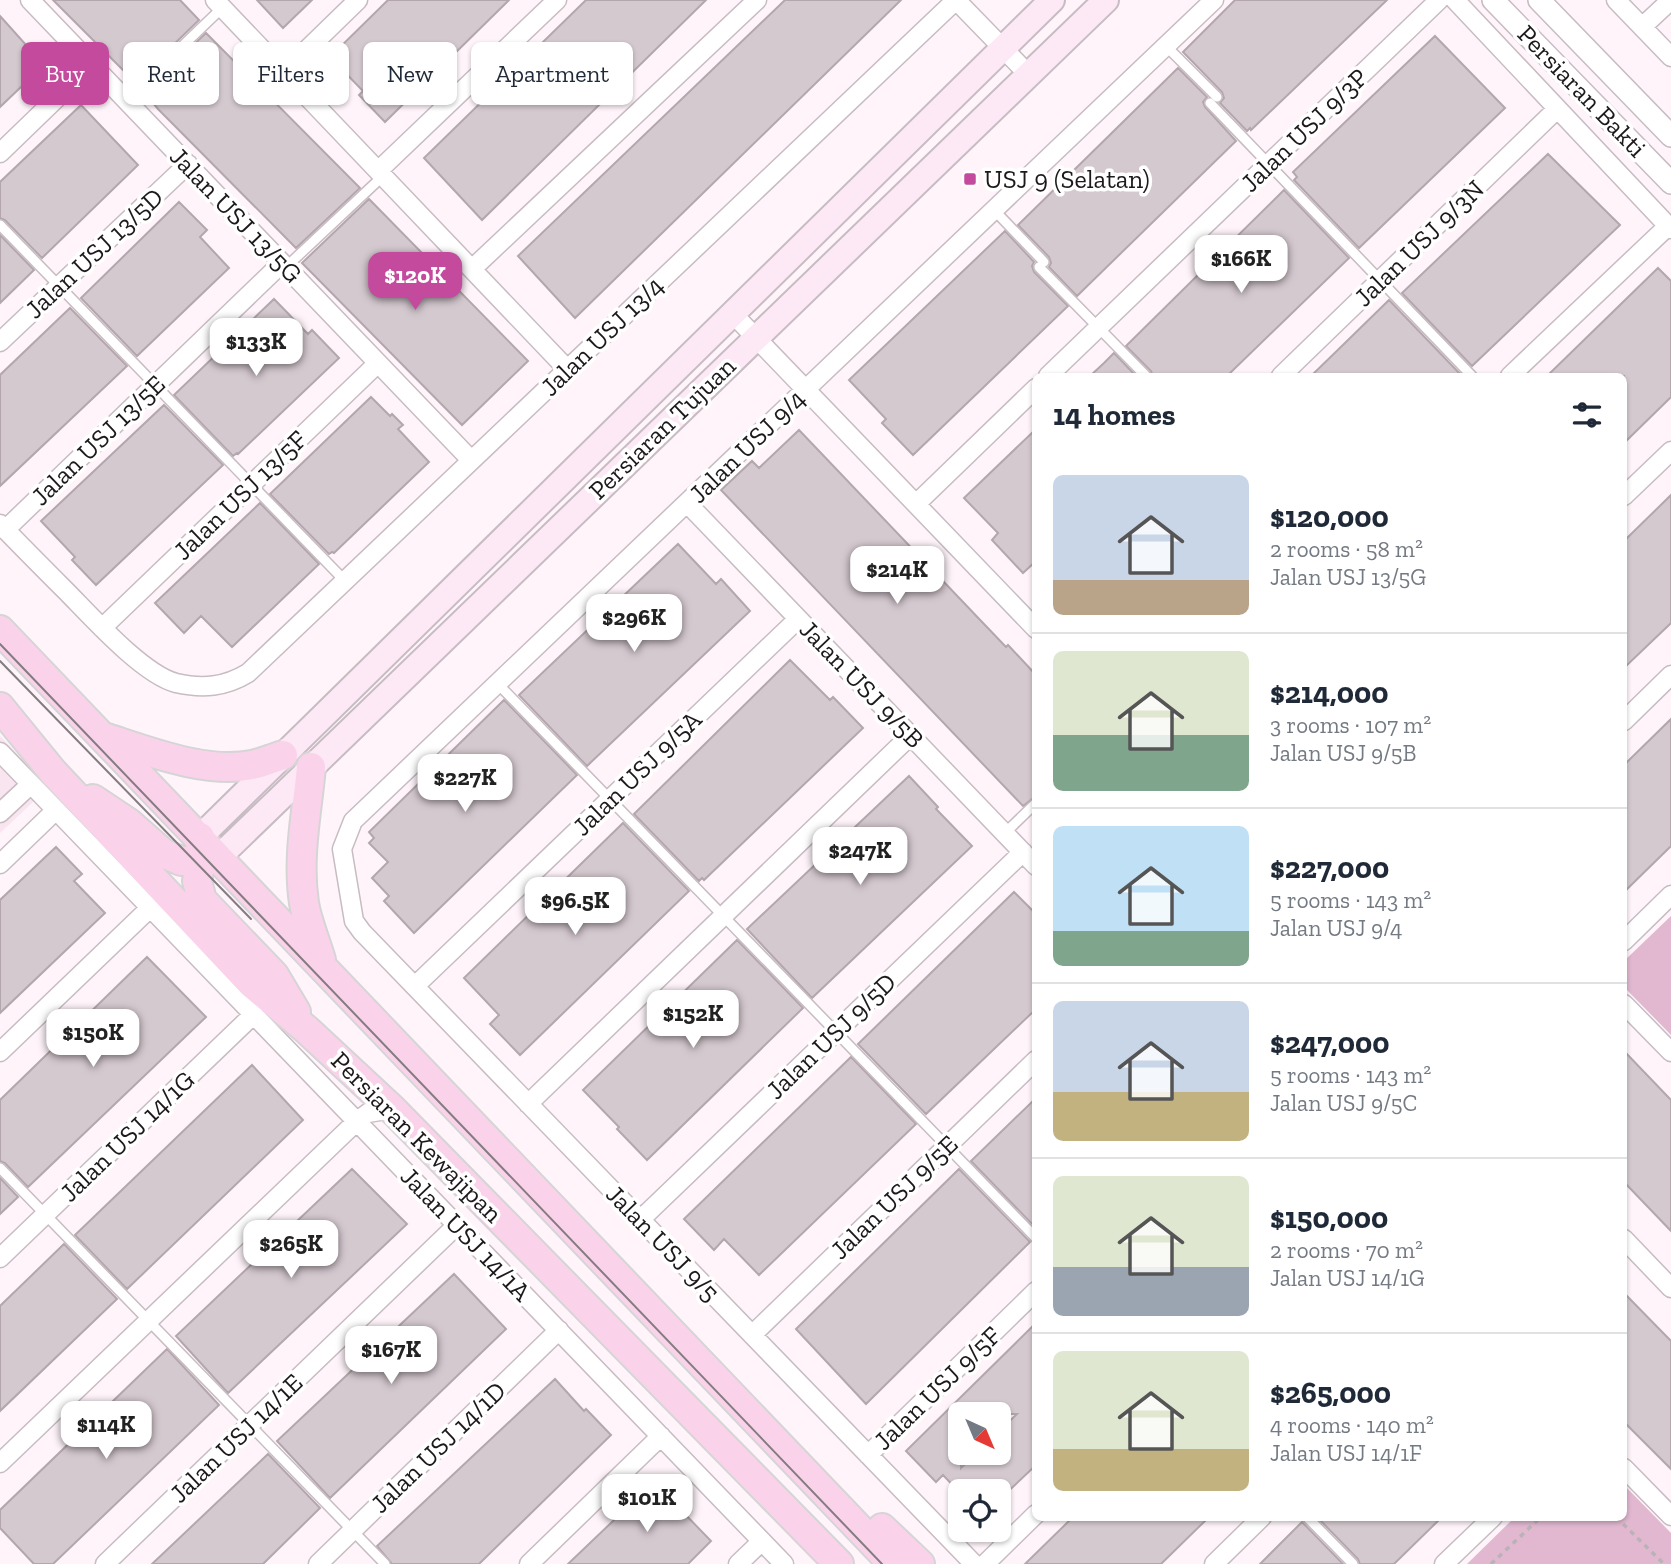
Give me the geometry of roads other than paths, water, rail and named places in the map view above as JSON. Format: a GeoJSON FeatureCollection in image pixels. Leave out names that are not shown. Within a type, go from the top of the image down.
{"type":"FeatureCollection","features":[{"type":"Feature","properties":{"kind":"main road","name":"Persiaran Tujuan"},"geometry":{"type":"LineString","coordinates":[[206,852],[283,755],[1052,0]]}},
{"type":"Feature","properties":{"kind":"main road","name":"Persiaran Tujuan"},"geometry":{"type":"LineString","coordinates":[[206,852],[311,767],[1106,0]]}},
{"type":"Feature","properties":{"kind":"main road","name":"Persiaran Kewajipan"},"geometry":{"type":"LineString","coordinates":[[0,630],[105,738],[206,852],[323,966],[893,1564]]}},
{"type":"Feature","properties":{"kind":"main road","name":"Persiaran Kewajipan"},"geometry":{"type":"LineString","coordinates":[[0,707],[42,778],[251,983],[307,1030],[392,1109],[834,1561]]}},
{"type":"Feature","properties":{"kind":"main road"},"geometry":{"type":"LineString","coordinates":[[105,738],[180,760],[221,766],[251,766],[283,755]]}},
{"type":"Feature","properties":{"kind":"main road"},"geometry":{"type":"LineString","coordinates":[[311,767],[302,838],[304,903],[323,966]]}},
{"type":"Feature","properties":{"kind":"main road"},"geometry":{"type":"LineString","coordinates":[[42,778],[129,823],[163,853],[181,861],[206,852]]}},
{"type":"Feature","properties":{"kind":"main road"},"geometry":{"type":"LineString","coordinates":[[206,852],[197,881],[202,900],[274,975],[307,1030]]}},
{"type":"Feature","properties":{"kind":"main road","name":"Persiaran Kewajipan"},"geometry":{"type":"LineString","coordinates":[[753,1416],[831,1479],[920,1564]]}},
{"type":"Feature","properties":{"kind":"street","name":"Jalan USJ 13/5G"},"geometry":{"type":"LineString","coordinates":[[30,0],[71,42]]}},
{"type":"Feature","properties":{"kind":"street"},"geometry":{"type":"LineString","coordinates":[[315,42],[358,0]]}},
{"type":"Feature","properties":{"kind":"street"},"geometry":{"type":"LineString","coordinates":[[380,174],[557,0]]}},
{"type":"Feature","properties":{"kind":"street"},"geometry":{"type":"LineString","coordinates":[[472,269],[757,0]]}},
{"type":"Feature","properties":{"kind":"street"},"geometry":{"type":"LineString","coordinates":[[956,0],[1028,74]]}},
{"type":"Feature","properties":{"kind":"street","name":"Jalan USJ 13/4"},"geometry":{"type":"LineString","coordinates":[[102,628],[140,662],[174,682],[215,687],[232,683],[248,673],[956,0]]}},
{"type":"Feature","properties":{"kind":"street","name":"Jalan USJ 9/4"},"geometry":{"type":"LineString","coordinates":[[354,921],[342,849],[353,821],[1214,0]]}},
{"type":"Feature","properties":{"kind":"street","name":"Jalan USJ 9/3P"},"geometry":{"type":"LineString","coordinates":[[1051,373],[1439,0]]}},
{"type":"Feature","properties":{"kind":"street"},"geometry":{"type":"LineString","coordinates":[[1455,0],[1669,227],[1513,373]]}},
{"type":"Feature","properties":{"kind":"street","name":"Persiaran Bakti"},"geometry":{"type":"LineString","coordinates":[[1493,0],[1671,183]]}},
{"type":"Feature","properties":{"kind":"street","name":"Persiaran Bakti"},"geometry":{"type":"LineString","coordinates":[[1539,0],[1671,136]]}},
{"type":"Feature","properties":{"kind":"street"},"geometry":{"type":"LineString","coordinates":[[1616,0],[1671,57]]}},
{"type":"Feature","properties":{"kind":"street"},"geometry":{"type":"LineString","coordinates":[[1642,27],[1671,0]]}},
{"type":"Feature","properties":{"kind":"street"},"geometry":{"type":"LineString","coordinates":[[219,4],[255,42]]}},
{"type":"Feature","properties":{"kind":"street","name":"Jalan USJ 13/5G"},"geometry":{"type":"LineString","coordinates":[[109,82],[123,97]]}},
{"type":"Feature","properties":{"kind":"street"},"geometry":{"type":"LineString","coordinates":[[0,153],[50,105]]}},
{"type":"Feature","properties":{"kind":"street","name":"Jalan USJ 13/5G"},"geometry":{"type":"LineString","coordinates":[[131,105],[471,460]]}},
{"type":"Feature","properties":{"kind":"street"},"geometry":{"type":"LineString","coordinates":[[315,105],[567,369]]}},
{"type":"Feature","properties":{"kind":"street","name":"Jalan USJ 9/3N"},"geometry":{"type":"LineString","coordinates":[[1284,373],[1557,109]]}},
{"type":"Feature","properties":{"kind":"street","name":"Jalan USJ 13/5D"},"geometry":{"type":"LineString","coordinates":[[0,342],[187,164]]}},
{"type":"Feature","properties":{"kind":"street","name":"Jalan USJ 13/5E"},"geometry":{"type":"LineString","coordinates":[[3,527],[284,265]]}},
{"type":"Feature","properties":{"kind":"street"},"geometry":{"type":"LineString","coordinates":[[733,314],[1032,620]]}},
{"type":"Feature","properties":{"kind":"street","name":"Jalan USJ 13/5F"},"geometry":{"type":"LineString","coordinates":[[102,628],[378,363]]}},
{"type":"Feature","properties":{"kind":"street"},"geometry":{"type":"LineString","coordinates":[[916,504],[1032,392]]}},
{"type":"Feature","properties":{"kind":"street"},"geometry":{"type":"LineString","coordinates":[[1627,493],[1671,451]]}},
{"type":"Feature","properties":{"kind":"street","name":"Jalan USJ 9/5B"},"geometry":{"type":"LineString","coordinates":[[687,503],[1032,862]]}},
{"type":"Feature","properties":{"kind":"street"},"geometry":{"type":"LineString","coordinates":[[3,527],[102,628]]}},
{"type":"Feature","properties":{"kind":"street","name":"Jalan USJ 9/5A"},"geometry":{"type":"LineString","coordinates":[[415,986],[798,619]]}},
{"type":"Feature","properties":{"kind":"street"},"geometry":{"type":"LineString","coordinates":[[1627,718],[1671,675]]}},
{"type":"Feature","properties":{"kind":"street"},"geometry":{"type":"LineString","coordinates":[[528,1104],[911,735]]}},
{"type":"Feature","properties":{"kind":"street","name":"Jalan USJ 14/1A"},"geometry":{"type":"LineString","coordinates":[[0,752],[42,778],[57,810],[784,1564]]}},
{"type":"Feature","properties":{"kind":"street"},"geometry":{"type":"LineString","coordinates":[[0,813],[42,778]]}},
{"type":"Feature","properties":{"kind":"street"},"geometry":{"type":"LineString","coordinates":[[0,864],[57,810]]}},
{"type":"Feature","properties":{"kind":"street","name":"Jalan USJ 9/5D"},"geometry":{"type":"LineString","coordinates":[[640,1220],[1023,852]]}},
{"type":"Feature","properties":{"kind":"street"},"geometry":{"type":"LineString","coordinates":[[1627,938],[1671,895]]}},
{"type":"Feature","properties":{"kind":"street"},"geometry":{"type":"LineString","coordinates":[[0,1052],[150,908]]}},
{"type":"Feature","properties":{"kind":"street","name":"Jalan USJ 9/5"},"geometry":{"type":"LineString","coordinates":[[354,921],[974,1564]]}},
{"type":"Feature","properties":{"kind":"street"},"geometry":{"type":"LineString","coordinates":[[1627,1007],[1671,1052]]}},
{"type":"Feature","properties":{"kind":"street","name":"Jalan USJ 14/1G"},"geometry":{"type":"LineString","coordinates":[[0,1258],[254,1014]]}},
{"type":"Feature","properties":{"kind":"street","name":"Jalan USJ 9/5E"},"geometry":{"type":"LineString","coordinates":[[752,1335],[1032,1064]]}},
{"type":"Feature","properties":{"kind":"street"},"geometry":{"type":"LineString","coordinates":[[0,1463],[356,1121],[368,1113],[392,1109]]}},
{"type":"Feature","properties":{"kind":"street","name":"Jalan USJ 14/1E"},"geometry":{"type":"LineString","coordinates":[[105,1564],[457,1225]]}},
{"type":"Feature","properties":{"kind":"street"},"geometry":{"type":"LineString","coordinates":[[1627,1242],[1671,1288]]}},
{"type":"Feature","properties":{"kind":"street","name":"Jalan USJ 9/5F"},"geometry":{"type":"LineString","coordinates":[[868,1455],[1032,1295]]}},
{"type":"Feature","properties":{"kind":"street","name":"Jalan USJ 14/1D"},"geometry":{"type":"LineString","coordinates":[[318,1564],[559,1331]]}},
{"type":"Feature","properties":{"kind":"street"},"geometry":{"type":"LineString","coordinates":[[529,1564],[661,1436]]}},
{"type":"Feature","properties":{"kind":"street"},"geometry":{"type":"LineString","coordinates":[[1627,1471],[1671,1516]]}},
{"type":"Feature","properties":{"kind":"street"},"geometry":{"type":"LineString","coordinates":[[985,1564],[1032,1518]]}},
{"type":"Feature","properties":{"kind":"street"},"geometry":{"type":"LineString","coordinates":[[1214,1564],[1258,1521]]}},
{"type":"Feature","properties":{"kind":"street"},"geometry":{"type":"LineString","coordinates":[[1444,1564],[1489,1521]]}},
{"type":"Feature","properties":{"kind":"street"},"geometry":{"type":"LineString","coordinates":[[738,1564],[762,1541]]}},
{"type":"Feature","properties":{"kind":"lane"},"geometry":{"type":"LineString","coordinates":[[182,42],[219,4]]}},
{"type":"Feature","properties":{"kind":"lane"},"geometry":{"type":"LineString","coordinates":[[1167,47],[1269,164],[1469,373]]}},
{"type":"Feature","properties":{"kind":"lane"},"geometry":{"type":"LineString","coordinates":[[284,265],[380,174]]}},
{"type":"Feature","properties":{"kind":"lane"},"geometry":{"type":"LineString","coordinates":[[995,211],[1099,328],[1143,373]]}},
{"type":"Feature","properties":{"kind":"lane"},"geometry":{"type":"LineString","coordinates":[[0,225],[345,581]]}},
{"type":"Feature","properties":{"kind":"lane"},"geometry":{"type":"LineString","coordinates":[[497,684],[1032,1234]]}},
{"type":"Feature","properties":{"kind":"lane"},"geometry":{"type":"LineString","coordinates":[[1005,833],[1032,807]]}},
{"type":"Feature","properties":{"kind":"lane"},"geometry":{"type":"LineString","coordinates":[[0,1168],[385,1564]]}},
{"type":"Feature","properties":{"kind":"lane"},"geometry":{"type":"LineString","coordinates":[[1311,1521],[1353,1564]]}},
{"type":"Feature","properties":{"kind":"tram line"},"geometry":{"type":"LineString","coordinates":[[0,644],[882,1564]]}},
{"type":"Feature","properties":{"kind":"tram line"},"geometry":{"type":"LineString","coordinates":[[0,661],[251,919]]}},
{"type":"Feature","properties":{"kind":"place","name":"USJ 9 (Selatan)"},"geometry":{"type":"Point","coordinates":[970,179]}}]}
